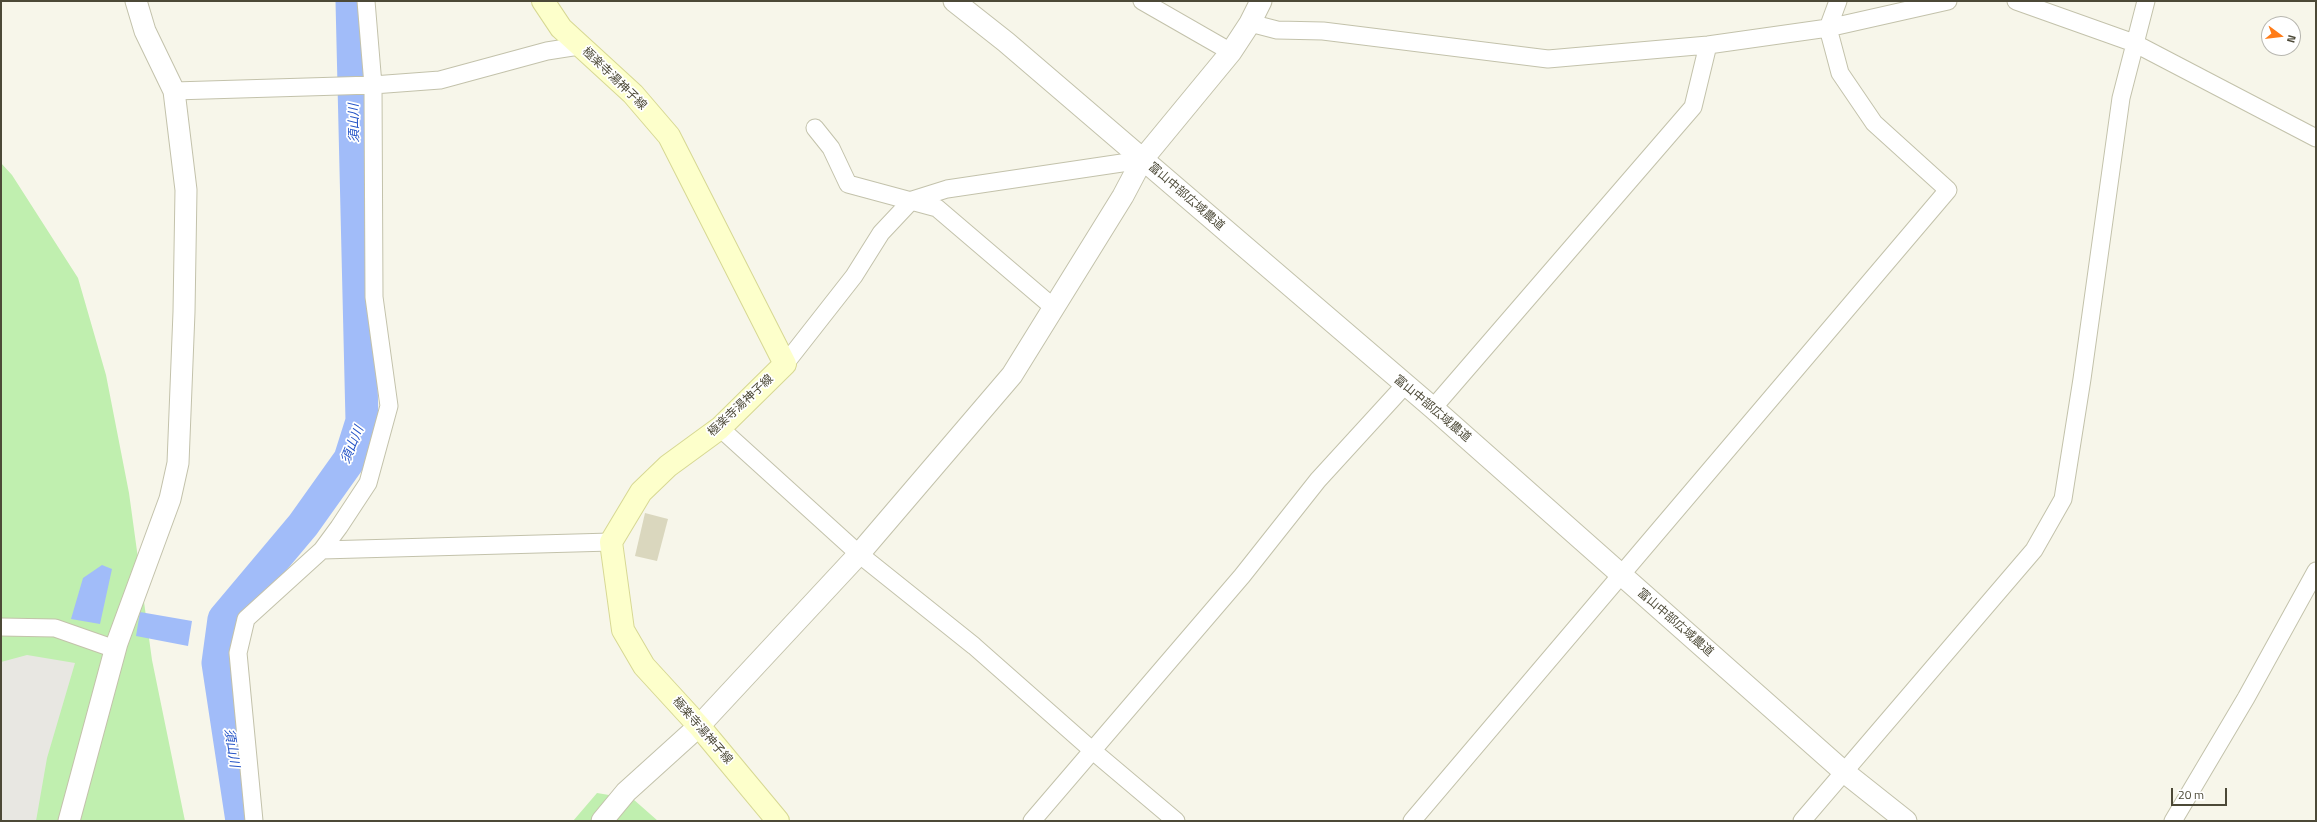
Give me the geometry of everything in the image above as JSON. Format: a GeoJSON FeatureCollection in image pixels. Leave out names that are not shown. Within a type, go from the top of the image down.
{"type":"FeatureCollection","features":[{"type":"Feature","properties":{"kind":"main road","name":"極楽寺湯神子線"},"geometry":{"type":"LineString","coordinates":[[543,1],[561,28],[633,94],[669,136],[785,364],[720,428],[668,466],[641,492],[611,542],[623,630],[644,666],[699,726],[778,821]]}},
{"type":"Feature","properties":{"kind":"street"},"geometry":{"type":"LineString","coordinates":[[69,821],[116,649],[170,498],[178,463],[184,312],[186,190],[174,91],[145,31],[136,1]]}},
{"type":"Feature","properties":{"kind":"street"},"geometry":{"type":"LineString","coordinates":[[254,821],[238,653],[246,619],[322,550],[368,484],[389,406],[374,297],[373,85],[366,1]]}},
{"type":"Feature","properties":{"kind":"street","name":"富山中部広域農道"},"geometry":{"type":"LineString","coordinates":[[954,1],[1006,42],[1404,386],[1433,408],[1843,771],[1906,821]]}},
{"type":"Feature","properties":{"kind":"street"},"geometry":{"type":"LineString","coordinates":[[1142,1],[1231,52]]}},
{"type":"Feature","properties":{"kind":"street"},"geometry":{"type":"LineString","coordinates":[[602,821],[626,792],[699,726],[859,554],[1012,375],[1053,306],[1123,196],[1142,160],[1231,52],[1250,23],[1261,1]]}},
{"type":"Feature","properties":{"kind":"street"},"geometry":{"type":"LineString","coordinates":[[1412,821],[1948,190],[1874,123],[1840,73],[1828,28],[1838,1]]}},
{"type":"Feature","properties":{"kind":"street"},"geometry":{"type":"LineString","coordinates":[[1250,23],[1277,30],[1323,31],[1548,59],[1708,45],[1828,28],[1948,1]]}},
{"type":"Feature","properties":{"kind":"street"},"geometry":{"type":"LineString","coordinates":[[2016,1],[2134,43],[2315,136]]}},
{"type":"Feature","properties":{"kind":"street"},"geometry":{"type":"LineString","coordinates":[[1802,821],[1843,771],[2034,550],[2062,499],[2082,379],[2121,98],[2146,1]]}},
{"type":"Feature","properties":{"kind":"street"},"geometry":{"type":"LineString","coordinates":[[1433,408],[1693,107],[1708,45]]}},
{"type":"Feature","properties":{"kind":"street"},"geometry":{"type":"LineString","coordinates":[[174,91],[373,85],[440,80],[547,51],[579,46]]}},
{"type":"Feature","properties":{"kind":"street"},"geometry":{"type":"LineString","coordinates":[[815,128],[831,148],[848,184],[912,200],[937,208],[1053,306]]}},
{"type":"Feature","properties":{"kind":"street"},"geometry":{"type":"LineString","coordinates":[[785,364],[854,276],[881,233],[912,200],[947,189],[1142,160]]}},
{"type":"Feature","properties":{"kind":"street"},"geometry":{"type":"LineString","coordinates":[[1032,821],[1242,576],[1318,480],[1404,386]]}},
{"type":"Feature","properties":{"kind":"street"},"geometry":{"type":"LineString","coordinates":[[720,428],[859,554],[974,646],[1092,751],[1176,821]]}},
{"type":"Feature","properties":{"kind":"street"},"geometry":{"type":"LineString","coordinates":[[322,550],[611,542]]}},
{"type":"Feature","properties":{"kind":"street"},"geometry":{"type":"LineString","coordinates":[[2173,821],[2246,698],[2316,571]]}},
{"type":"Feature","properties":{"kind":"street"},"geometry":{"type":"LineString","coordinates":[[1,627],[55,628],[116,649]]}},
{"type":"Feature","properties":{"kind":"green space"},"geometry":{"type":"Polygon","coordinates":[[[1,163],[12,175],[78,278],[106,375],[129,493],[152,660],[185,821],[1,821],[1,163]]]}},
{"type":"Feature","properties":{"kind":"green space"},"geometry":{"type":"Polygon","coordinates":[[[597,793],[633,799],[658,821],[573,821],[597,793]]]}},
{"type":"Feature","properties":{"kind":"shaded area"},"geometry":{"type":"Polygon","coordinates":[[[27,655],[75,663],[47,758],[36,821],[1,821],[1,662],[27,655]]]}},
{"type":"Feature","properties":{"kind":"water"},"geometry":{"type":"Polygon","coordinates":[[[102,565],[112,569],[100,624],[71,619],[83,578],[102,565]]]}},
{"type":"Feature","properties":{"kind":"water"},"geometry":{"type":"Polygon","coordinates":[[[140,612],[192,621],[188,646],[136,636],[140,612]]]}},
{"type":"Feature","properties":{"kind":"building"},"geometry":{"type":"Polygon","coordinates":[[[645,513],[668,519],[657,561],[635,556],[645,513]]]}},
{"type":"Feature","properties":{"kind":"waterway","name":"須山川"},"geometry":{"type":"LineString","coordinates":[[242,821],[218,663],[224,619],[303,525],[350,459],[362,421],[352,1]]}}]}
